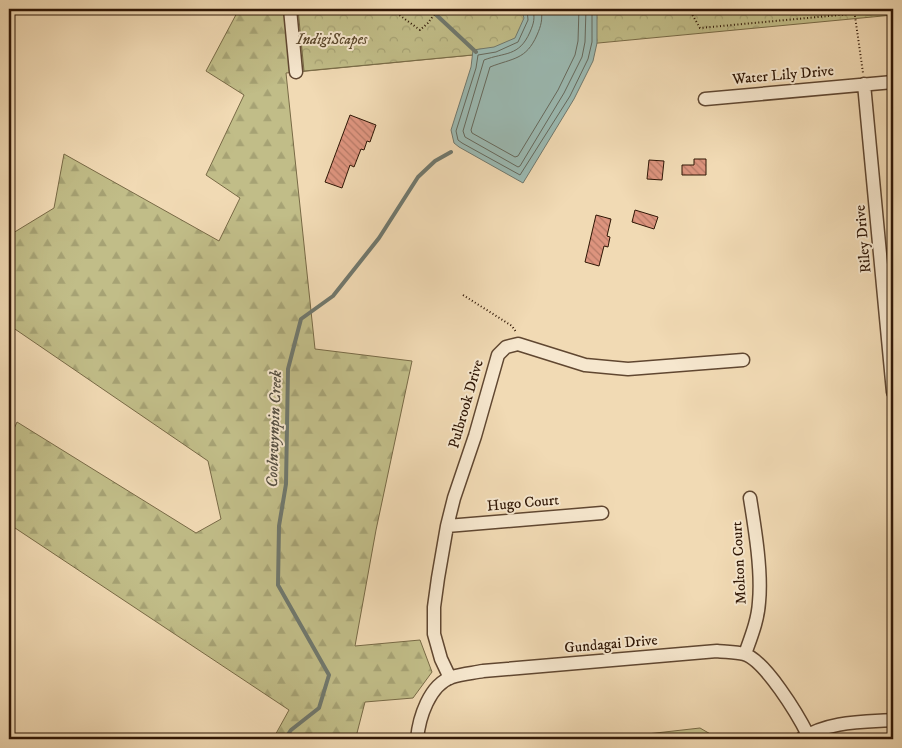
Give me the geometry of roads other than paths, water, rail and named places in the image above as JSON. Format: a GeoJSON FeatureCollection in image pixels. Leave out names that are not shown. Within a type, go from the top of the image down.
{"type":"FeatureCollection","features":[{"type":"Feature","properties":{"kind":"street"},"geometry":{"type":"LineString","coordinates":[[290,9],[296,72]]}},
{"type":"Feature","properties":{"kind":"street","name":"Water Lily Drive"},"geometry":{"type":"LineString","coordinates":[[704,99],[864,79],[893,82]]}},
{"type":"Feature","properties":{"kind":"street","name":"Riley Drive"},"geometry":{"type":"LineString","coordinates":[[864,79],[890,329],[893,392]]}},
{"type":"Feature","properties":{"kind":"street","name":"Pulbrook Drive"},"geometry":{"type":"LineString","coordinates":[[450,678],[441,659],[434,634],[434,606],[447,526],[489,391],[498,355],[506,347],[518,344],[576,362],[606,368],[628,369],[743,360]]}},
{"type":"Feature","properties":{"kind":"street","name":"Molton Court"},"geometry":{"type":"LineString","coordinates":[[745,654],[756,625],[760,603],[750,498]]}},
{"type":"Feature","properties":{"kind":"street","name":"Hugo Court"},"geometry":{"type":"LineString","coordinates":[[447,526],[602,512]]}},
{"type":"Feature","properties":{"kind":"street","name":"Gundagai Drive"},"geometry":{"type":"LineString","coordinates":[[450,678],[483,671],[602,660],[717,651],[745,654]]}},
{"type":"Feature","properties":{"kind":"street"},"geometry":{"type":"LineString","coordinates":[[745,654],[769,675],[798,715],[805,737],[827,727],[893,720]]}},
{"type":"Feature","properties":{"kind":"street"},"geometry":{"type":"LineString","coordinates":[[418,739],[418,728],[426,704],[437,688],[450,678]]}},
{"type":"Feature","properties":{"kind":"water"},"geometry":{"type":"Polygon","coordinates":[[[521,9],[597,9],[597,43],[593,61],[574,99],[523,183],[459,147],[454,143],[451,130],[471,67],[473,50],[494,47],[515,38],[524,18],[521,9]]]}},
{"type":"Feature","properties":{"kind":"waterway"},"geometry":{"type":"LineString","coordinates":[[430,9],[476,52]]}},
{"type":"Feature","properties":{"kind":"waterway","name":"Coolnwynpin Creek"},"geometry":{"type":"LineString","coordinates":[[285,739],[291,730],[319,708],[329,675],[278,585],[279,526],[286,484],[288,369],[301,319],[333,296],[379,238],[418,177],[435,161],[451,152]]}},
{"type":"Feature","properties":{"kind":"park label","name":"IndigiScapes"},"geometry":{"type":"Point","coordinates":[332,39]}}]}
